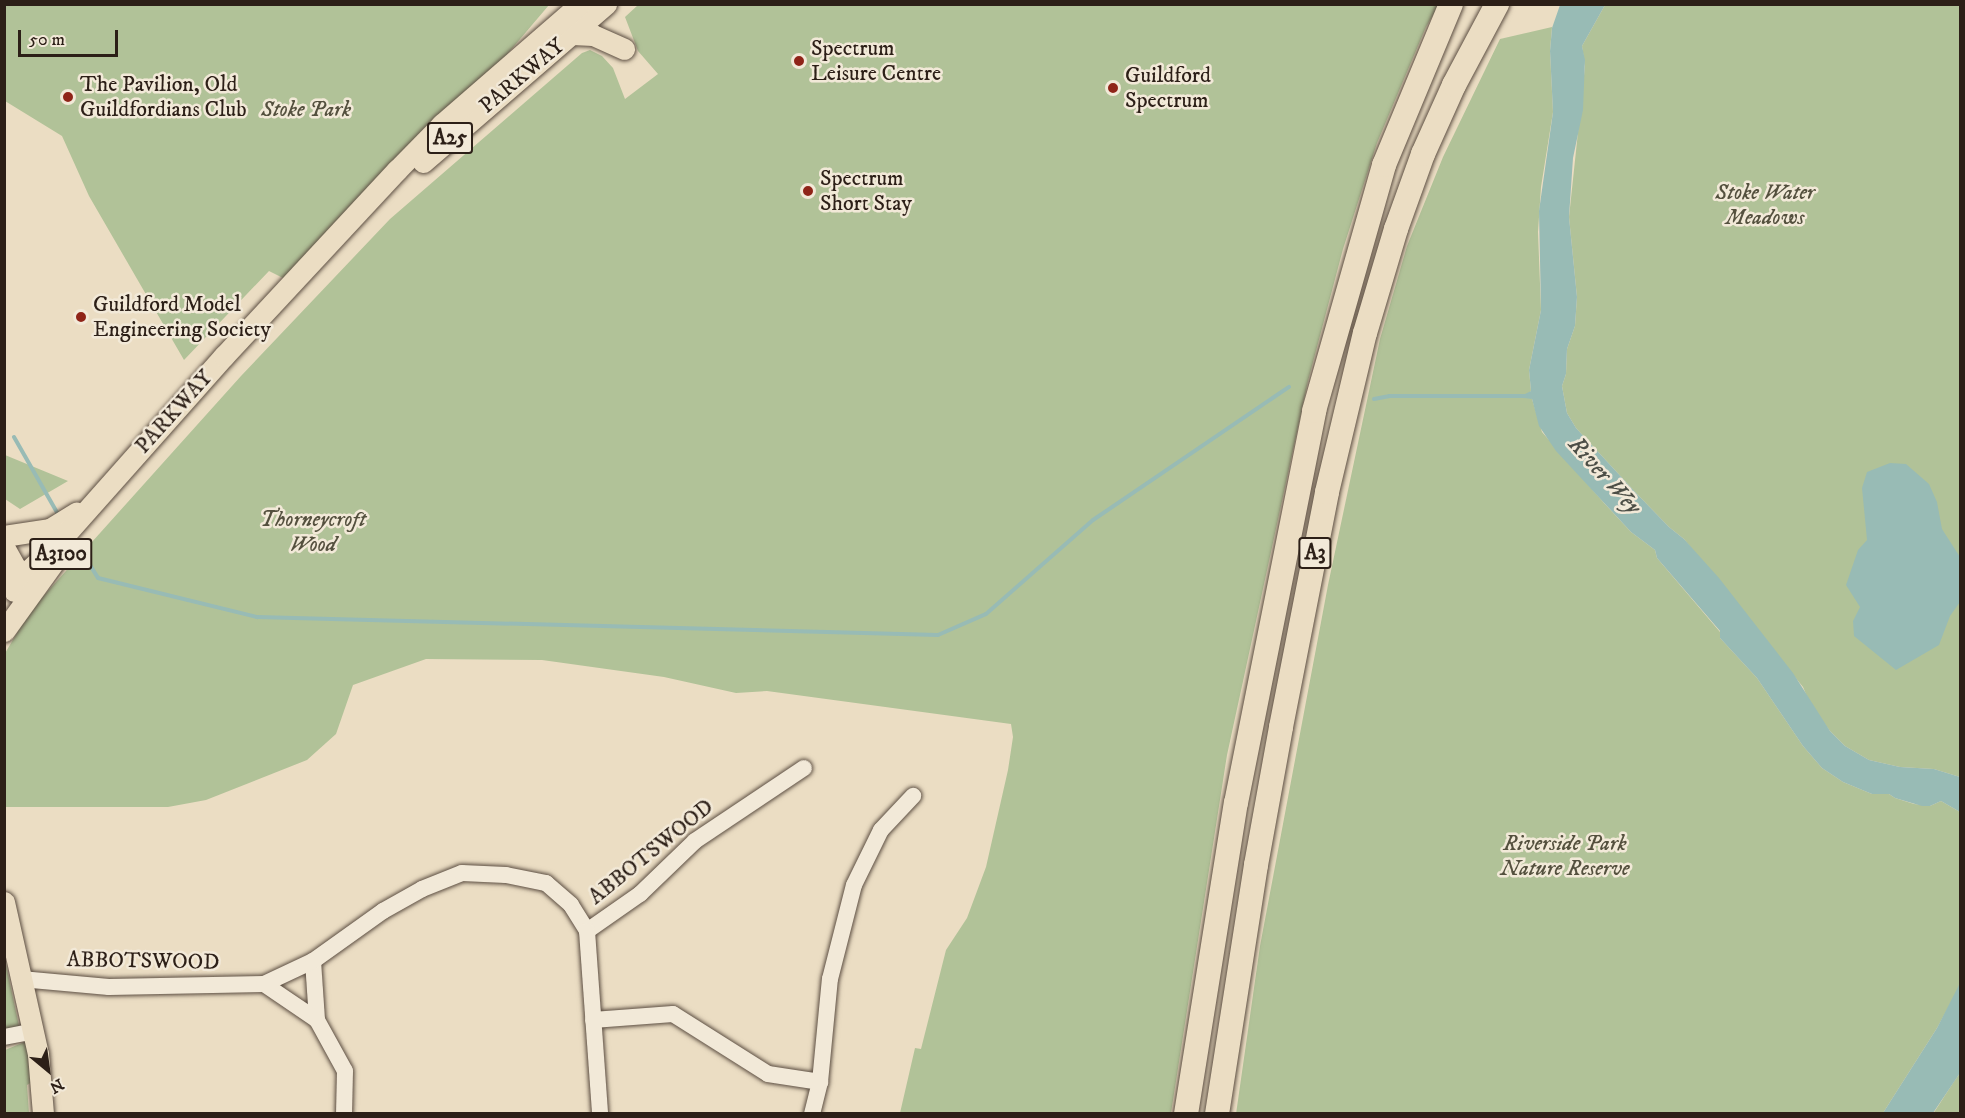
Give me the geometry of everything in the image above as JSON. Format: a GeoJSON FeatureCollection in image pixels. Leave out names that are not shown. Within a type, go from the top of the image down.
{"type":"FeatureCollection","features":[{"type":"Feature","properties":{"kind":"highway"},"geometry":{"type":"LineString","coordinates":[[1425,69],[1451,4]]}},
{"type":"Feature","properties":{"kind":"highway","name":"A3"},"geometry":{"type":"LineString","coordinates":[[1186,1113],[1236,803],[1314,411],[1374,197],[1425,69],[1460,4]]}},
{"type":"Feature","properties":{"kind":"highway","name":"A3"},"geometry":{"type":"LineString","coordinates":[[1217,1113],[1270,784],[1327,492],[1354,377],[1410,188],[1437,121],[1494,10]]}},
{"type":"Feature","properties":{"kind":"main road","name":"PARKWAY"},"geometry":{"type":"LineString","coordinates":[[116,476],[442,124],[580,4]]}},
{"type":"Feature","properties":{"kind":"main road","name":"PARKWAY"},"geometry":{"type":"LineString","coordinates":[[330,243],[606,4]]}},
{"type":"Feature","properties":{"kind":"main road"},"geometry":{"type":"LineString","coordinates":[[572,34],[593,35],[624,49]]}},
{"type":"Feature","properties":{"kind":"main road","name":"A25"},"geometry":{"type":"LineString","coordinates":[[4,537],[35,533],[63,523],[116,476]]}},
{"type":"Feature","properties":{"kind":"main road","name":"A25"},"geometry":{"type":"LineString","coordinates":[[16,582],[56,545],[116,476]]}},
{"type":"Feature","properties":{"kind":"main road","name":"A3100"},"geometry":{"type":"LineString","coordinates":[[4,631],[116,476]]}},
{"type":"Feature","properties":{"kind":"main road"},"geometry":{"type":"LineString","coordinates":[[4,547],[15,567],[16,582],[5,607]]}},
{"type":"Feature","properties":{"kind":"main road"},"geometry":{"type":"LineString","coordinates":[[4,902],[34,1031],[43,1113]]}},
{"type":"Feature","properties":{"kind":"street","name":"ABBOTSWOOD"},"geometry":{"type":"LineString","coordinates":[[587,931],[640,894],[695,841],[804,768]]}},
{"type":"Feature","properties":{"kind":"street"},"geometry":{"type":"LineString","coordinates":[[812,1113],[820,1082],[830,979],[854,885],[880,830],[913,796]]}},
{"type":"Feature","properties":{"kind":"street","name":"ABBOTSWOOD"},"geometry":{"type":"LineString","coordinates":[[21,979],[109,987],[264,984],[313,961],[383,910],[422,889],[462,873],[506,875],[546,883],[571,904],[587,931],[600,1113]]}},
{"type":"Feature","properties":{"kind":"street"},"geometry":{"type":"LineString","coordinates":[[313,961],[317,1020],[345,1071],[344,1113]]}},
{"type":"Feature","properties":{"kind":"street"},"geometry":{"type":"LineString","coordinates":[[264,984],[317,1020]]}},
{"type":"Feature","properties":{"kind":"street"},"geometry":{"type":"LineString","coordinates":[[593,1020],[674,1014],[768,1074],[820,1082]]}},
{"type":"Feature","properties":{"kind":"street"},"geometry":{"type":"LineString","coordinates":[[4,1037],[34,1031]]}},
{"type":"Feature","properties":{"kind":"green space","name":"Stoke Park"},"geometry":{"type":"Polygon","coordinates":[[[4,5],[549,5],[482,84],[285,279],[269,271],[184,360],[89,196],[62,136],[5,101],[4,5]]]}},
{"type":"Feature","properties":{"kind":"green space","name":"Thorneycroft Wood"},"geometry":{"type":"Polygon","coordinates":[[[638,5],[1439,5],[1426,27],[1377,143],[1343,249],[1308,381],[1227,755],[1171,1113],[900,1113],[915,1048],[921,1049],[946,950],[967,918],[986,867],[1008,770],[1013,737],[1011,724],[767,691],[736,693],[664,677],[542,660],[426,659],[353,685],[336,734],[307,760],[206,800],[168,807],[5,807],[4,655],[30,611],[241,376],[390,219],[582,53],[590,50],[602,56],[613,68],[625,99],[658,74],[638,51],[625,17],[638,5]]]}},
{"type":"Feature","properties":{"kind":"green space","name":"Stoke Water Meadows"},"geometry":{"type":"Polygon","coordinates":[[[1605,5],[1960,5],[1960,777],[1934,769],[1900,767],[1869,760],[1845,746],[1811,706],[1803,687],[1684,539],[1638,495],[1576,428],[1567,413],[1562,386],[1566,374],[1567,349],[1575,326],[1577,297],[1569,217],[1585,66],[1582,46],[1605,5]]]}},
{"type":"Feature","properties":{"kind":"green space","name":"Riverside Park Nature Reserve"},"geometry":{"type":"Polygon","coordinates":[[[1552,27],[1550,51],[1553,112],[1541,187],[1538,232],[1541,310],[1529,370],[1531,391],[1527,395],[1532,399],[1542,432],[1631,532],[1655,550],[1657,558],[1720,632],[1720,638],[1757,678],[1803,746],[1822,768],[1843,782],[1872,794],[1889,794],[1914,804],[1930,806],[1941,801],[1960,812],[1960,986],[1937,1028],[1883,1113],[1236,1114],[1260,946],[1328,585],[1380,339],[1407,246],[1443,157],[1500,39],[1552,27]]]}},
{"type":"Feature","properties":{"kind":"green space"},"geometry":{"type":"Polygon","coordinates":[[[4,454],[68,481],[20,509],[5,499],[4,454]]]}},
{"type":"Feature","properties":{"kind":"green space"},"geometry":{"type":"Polygon","coordinates":[[[4,955],[19,1026],[4,1032],[4,955]]]}},
{"type":"Feature","properties":{"kind":"green space"},"geometry":{"type":"Polygon","coordinates":[[[27,1041],[40,1077],[27,1085],[29,1113],[5,1114],[5,1050],[27,1041]]]}},
{"type":"Feature","properties":{"kind":"green space"},"geometry":{"type":"Polygon","coordinates":[[[1960,1073],[1960,1113],[1933,1114],[1953,1083],[1960,1073]]]}},
{"type":"Feature","properties":{"kind":"water","name":"River Wey"},"geometry":{"type":"Polygon","coordinates":[[[1560,5],[1605,5],[1582,46],[1585,60],[1583,110],[1573,158],[1569,217],[1577,297],[1575,326],[1567,349],[1566,374],[1562,386],[1567,413],[1576,428],[1719,578],[1793,673],[1830,731],[1845,746],[1869,760],[1900,767],[1934,769],[1960,777],[1960,812],[1941,801],[1930,806],[1922,806],[1889,794],[1872,794],[1843,782],[1822,768],[1803,746],[1757,678],[1720,638],[1720,631],[1657,558],[1655,550],[1631,532],[1556,451],[1539,426],[1532,399],[1523,398],[1523,395],[1531,391],[1529,370],[1541,310],[1539,211],[1553,112],[1550,51],[1552,28],[1560,5]]]}},
{"type":"Feature","properties":{"kind":"water"},"geometry":{"type":"Polygon","coordinates":[[[1890,463],[1906,464],[1929,484],[1937,502],[1942,529],[1960,557],[1960,602],[1950,616],[1939,645],[1896,670],[1854,636],[1853,621],[1860,607],[1846,585],[1858,550],[1867,540],[1862,488],[1867,472],[1890,463]]]}},
{"type":"Feature","properties":{"kind":"water"},"geometry":{"type":"Polygon","coordinates":[[[1960,983],[1960,1073],[1933,1113],[1883,1113],[1937,1028],[1960,983]]]}},
{"type":"Feature","properties":{"kind":"waterway"},"geometry":{"type":"LineString","coordinates":[[72,536],[98,578],[257,617],[938,635],[986,614],[1093,520],[1289,387]]}},
{"type":"Feature","properties":{"kind":"waterway"},"geometry":{"type":"LineString","coordinates":[[1374,399],[1390,396],[1526,396]]}},
{"type":"Feature","properties":{"kind":"waterway"},"geometry":{"type":"LineString","coordinates":[[14,437],[58,514]]}},
{"type":"Feature","properties":{"kind":"place","name":"Spectrum Leisure Centre"},"geometry":{"type":"Point","coordinates":[799,61]}},
{"type":"Feature","properties":{"kind":"place","name":"Guildford Spectrum"},"geometry":{"type":"Point","coordinates":[1113,88]}},
{"type":"Feature","properties":{"kind":"place","name":"The Pavilion, Old Guildfordians Club"},"geometry":{"type":"Point","coordinates":[68,97]}},
{"type":"Feature","properties":{"kind":"place","name":"Spectrum Short Stay"},"geometry":{"type":"Point","coordinates":[808,191]}},
{"type":"Feature","properties":{"kind":"place","name":"Guildford Model Engineering Society"},"geometry":{"type":"Point","coordinates":[81,317]}}]}
